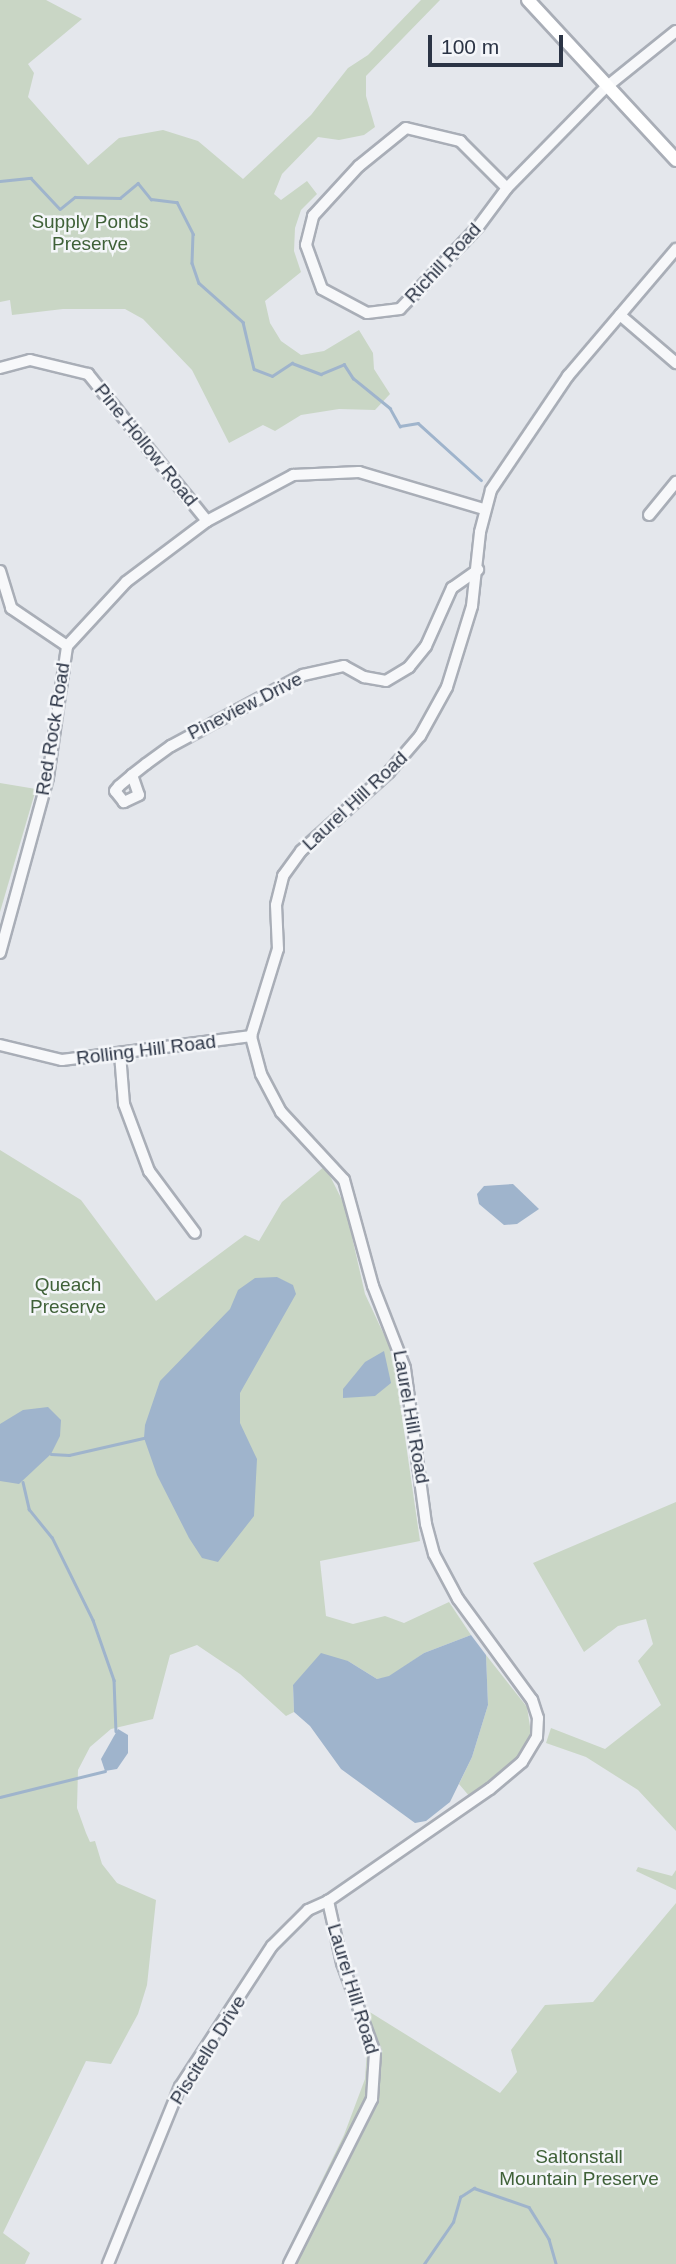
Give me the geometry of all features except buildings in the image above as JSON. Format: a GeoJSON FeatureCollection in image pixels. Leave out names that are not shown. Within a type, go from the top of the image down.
{"type":"FeatureCollection","features":[{"type":"Feature","properties":{"kind":"main road"},"geometry":{"type":"LineString","coordinates":[[528,0],[606,88],[676,160]]}},
{"type":"Feature","properties":{"kind":"street","name":"Richill Road"},"geometry":{"type":"LineString","coordinates":[[507,188],[460,141],[406,128],[359,166],[313,216],[306,244],[322,289],[367,313],[400,309],[478,227],[507,188],[606,88],[676,31]]}},
{"type":"Feature","properties":{"kind":"street","name":"Laurel Hill Road"},"geometry":{"type":"LineString","coordinates":[[289,2264],[372,2099],[375,2053],[342,1963],[328,1901],[421,1839],[522,1762],[537,1737],[538,1718],[532,1700],[439,1565],[426,1524],[405,1368],[373,1286],[352,1200],[334,1166],[272,1098],[251,1036],[278,949],[276,905],[282,876],[301,851],[389,772],[420,736],[457,658],[478,570],[484,509],[505,464],[536,418],[676,249]]}},
{"type":"Feature","properties":{"kind":"street"},"geometry":{"type":"LineString","coordinates":[[620,315],[676,363]]}},
{"type":"Feature","properties":{"kind":"street","name":"Pine Hollow Road"},"geometry":{"type":"LineString","coordinates":[[0,368],[30,360],[88,374],[207,521]]}},
{"type":"Feature","properties":{"kind":"street","name":"Red Rock Road"},"geometry":{"type":"LineString","coordinates":[[0,953],[48,777],[67,646],[127,582],[207,521],[293,475],[359,472],[484,509]]}},
{"type":"Feature","properties":{"kind":"street"},"geometry":{"type":"LineString","coordinates":[[649,516],[676,482]]}},
{"type":"Feature","properties":{"kind":"street","name":"Pineview Drive"},"geometry":{"type":"LineString","coordinates":[[132,775],[188,733],[303,675],[344,666],[364,677],[386,681],[409,667],[426,646],[452,588],[478,570]]}},
{"type":"Feature","properties":{"kind":"street"},"geometry":{"type":"LineString","coordinates":[[0,571],[11,608],[67,646]]}},
{"type":"Feature","properties":{"kind":"street","name":"Rolling Hill Road"},"geometry":{"type":"LineString","coordinates":[[0,1045],[62,1060],[251,1036]]}},
{"type":"Feature","properties":{"kind":"street"},"geometry":{"type":"LineString","coordinates":[[120,1054],[124,1104],[149,1171],[195,1233]]}},
{"type":"Feature","properties":{"kind":"street","name":"Piscitello Drive"},"geometry":{"type":"LineString","coordinates":[[108,2264],[180,2087],[272,1946],[308,1910],[328,1901]]}},
{"type":"Feature","properties":{"kind":"green space","name":"Supply Ponds Preserve"},"geometry":{"type":"Polygon","coordinates":[[[0,0],[46,0],[82,19],[28,64],[34,73],[28,97],[88,165],[119,138],[163,130],[198,141],[243,179],[311,115],[348,68],[368,55],[421,0],[440,0],[366,76],[366,96],[375,127],[364,135],[339,140],[318,137],[282,174],[274,194],[281,200],[307,181],[317,194],[301,210],[295,228],[294,251],[301,272],[265,301],[270,323],[281,341],[301,355],[324,351],[359,330],[373,353],[374,369],[390,394],[375,410],[339,409],[301,415],[275,431],[263,425],[229,443],[192,370],[143,319],[125,309],[63,309],[12,315],[10,300],[0,302],[0,0]]]}},
{"type":"Feature","properties":{"kind":"green space"},"geometry":{"type":"Polygon","coordinates":[[[0,783],[36,789],[0,912],[0,783]]]}},
{"type":"Feature","properties":{"kind":"green space","name":"Queach Preserve"},"geometry":{"type":"Polygon","coordinates":[[[0,1150],[81,1200],[156,1301],[245,1235],[259,1241],[282,1202],[325,1166],[345,1206],[365,1294],[393,1354],[420,1541],[320,1561],[326,1616],[353,1624],[385,1616],[404,1623],[449,1602],[471,1635],[424,1653],[389,1677],[377,1679],[348,1661],[293,1685],[294,1712],[286,1716],[240,1674],[197,1645],[170,1655],[153,1719],[111,1729],[90,1747],[78,1770],[77,1808],[86,1833],[90,1842],[95,1841],[102,1864],[117,1883],[156,1900],[147,1985],[138,2014],[111,2064],[86,2061],[3,2233],[30,2253],[25,2264],[0,2264],[0,1150]]]}},
{"type":"Feature","properties":{"kind":"green space"},"geometry":{"type":"Polygon","coordinates":[[[676,1502],[676,1831],[638,1790],[586,1757],[546,1743],[551,1728],[605,1749],[661,1705],[638,1661],[653,1644],[646,1619],[618,1626],[584,1652],[533,1563],[676,1502]]]}},
{"type":"Feature","properties":{"kind":"green space"},"geometry":{"type":"Polygon","coordinates":[[[486,1655],[527,1707],[531,1733],[525,1750],[470,1797],[459,1784],[472,1757],[488,1705],[486,1655]]]}},
{"type":"Feature","properties":{"kind":"green space"},"geometry":{"type":"Polygon","coordinates":[[[638,1867],[672,1876],[676,1870],[676,1890],[636,1871],[638,1867]]]}},
{"type":"Feature","properties":{"kind":"green space","name":"Saltonstall Mountain Preserve"},"geometry":{"type":"Polygon","coordinates":[[[676,1903],[676,2264],[281,2264],[344,2135],[365,2079],[367,2050],[352,2001],[500,2093],[517,2072],[511,2050],[545,2005],[593,2002],[676,1903]]]}},
{"type":"Feature","properties":{"kind":"water"},"geometry":{"type":"Polygon","coordinates":[[[513,1184],[539,1209],[517,1224],[504,1225],[479,1204],[477,1194],[484,1186],[513,1184]]]}},
{"type":"Feature","properties":{"kind":"water"},"geometry":{"type":"Polygon","coordinates":[[[277,1277],[293,1285],[296,1294],[240,1393],[240,1423],[257,1459],[254,1516],[218,1562],[202,1558],[189,1538],[157,1475],[144,1438],[145,1425],[160,1381],[230,1309],[238,1290],[255,1278],[277,1277]]]}},
{"type":"Feature","properties":{"kind":"water"},"geometry":{"type":"Polygon","coordinates":[[[384,1351],[391,1383],[375,1396],[343,1398],[343,1389],[365,1362],[384,1351]]]}},
{"type":"Feature","properties":{"kind":"water"},"geometry":{"type":"Polygon","coordinates":[[[48,1407],[61,1420],[60,1436],[51,1454],[19,1484],[0,1481],[0,1424],[23,1410],[48,1407]]]}},
{"type":"Feature","properties":{"kind":"water"},"geometry":{"type":"Polygon","coordinates":[[[471,1635],[486,1655],[488,1705],[472,1757],[450,1802],[426,1821],[415,1823],[341,1769],[310,1726],[294,1712],[293,1685],[321,1653],[348,1661],[377,1679],[389,1676],[424,1653],[471,1635]]]}},
{"type":"Feature","properties":{"kind":"water"},"geometry":{"type":"Polygon","coordinates":[[[118,1729],[128,1735],[128,1753],[117,1769],[105,1771],[101,1759],[118,1729]]]}},
{"type":"Feature","properties":{"kind":"waterway"},"geometry":{"type":"LineString","coordinates":[[0,181],[31,178],[60,209],[75,197],[120,198],[138,183],[151,199],[177,202],[193,234],[192,263],[199,283],[243,322],[254,369],[272,376],[292,363],[321,374],[344,364],[353,378],[390,408],[400,426],[418,423],[481,480]]}},
{"type":"Feature","properties":{"kind":"waterway"},"geometry":{"type":"LineString","coordinates":[[51,1454],[69,1455],[144,1438]]}},
{"type":"Feature","properties":{"kind":"waterway"},"geometry":{"type":"LineString","coordinates":[[23,1482],[29,1509],[52,1537],[93,1620],[114,1680],[116,1731]]}},
{"type":"Feature","properties":{"kind":"waterway"},"geometry":{"type":"LineString","coordinates":[[0,1797],[105,1771]]}},
{"type":"Feature","properties":{"kind":"waterway"},"geometry":{"type":"LineString","coordinates":[[424,2264],[453,2222],[460,2197],[474,2188],[529,2207],[549,2239],[556,2264]]}}]}
